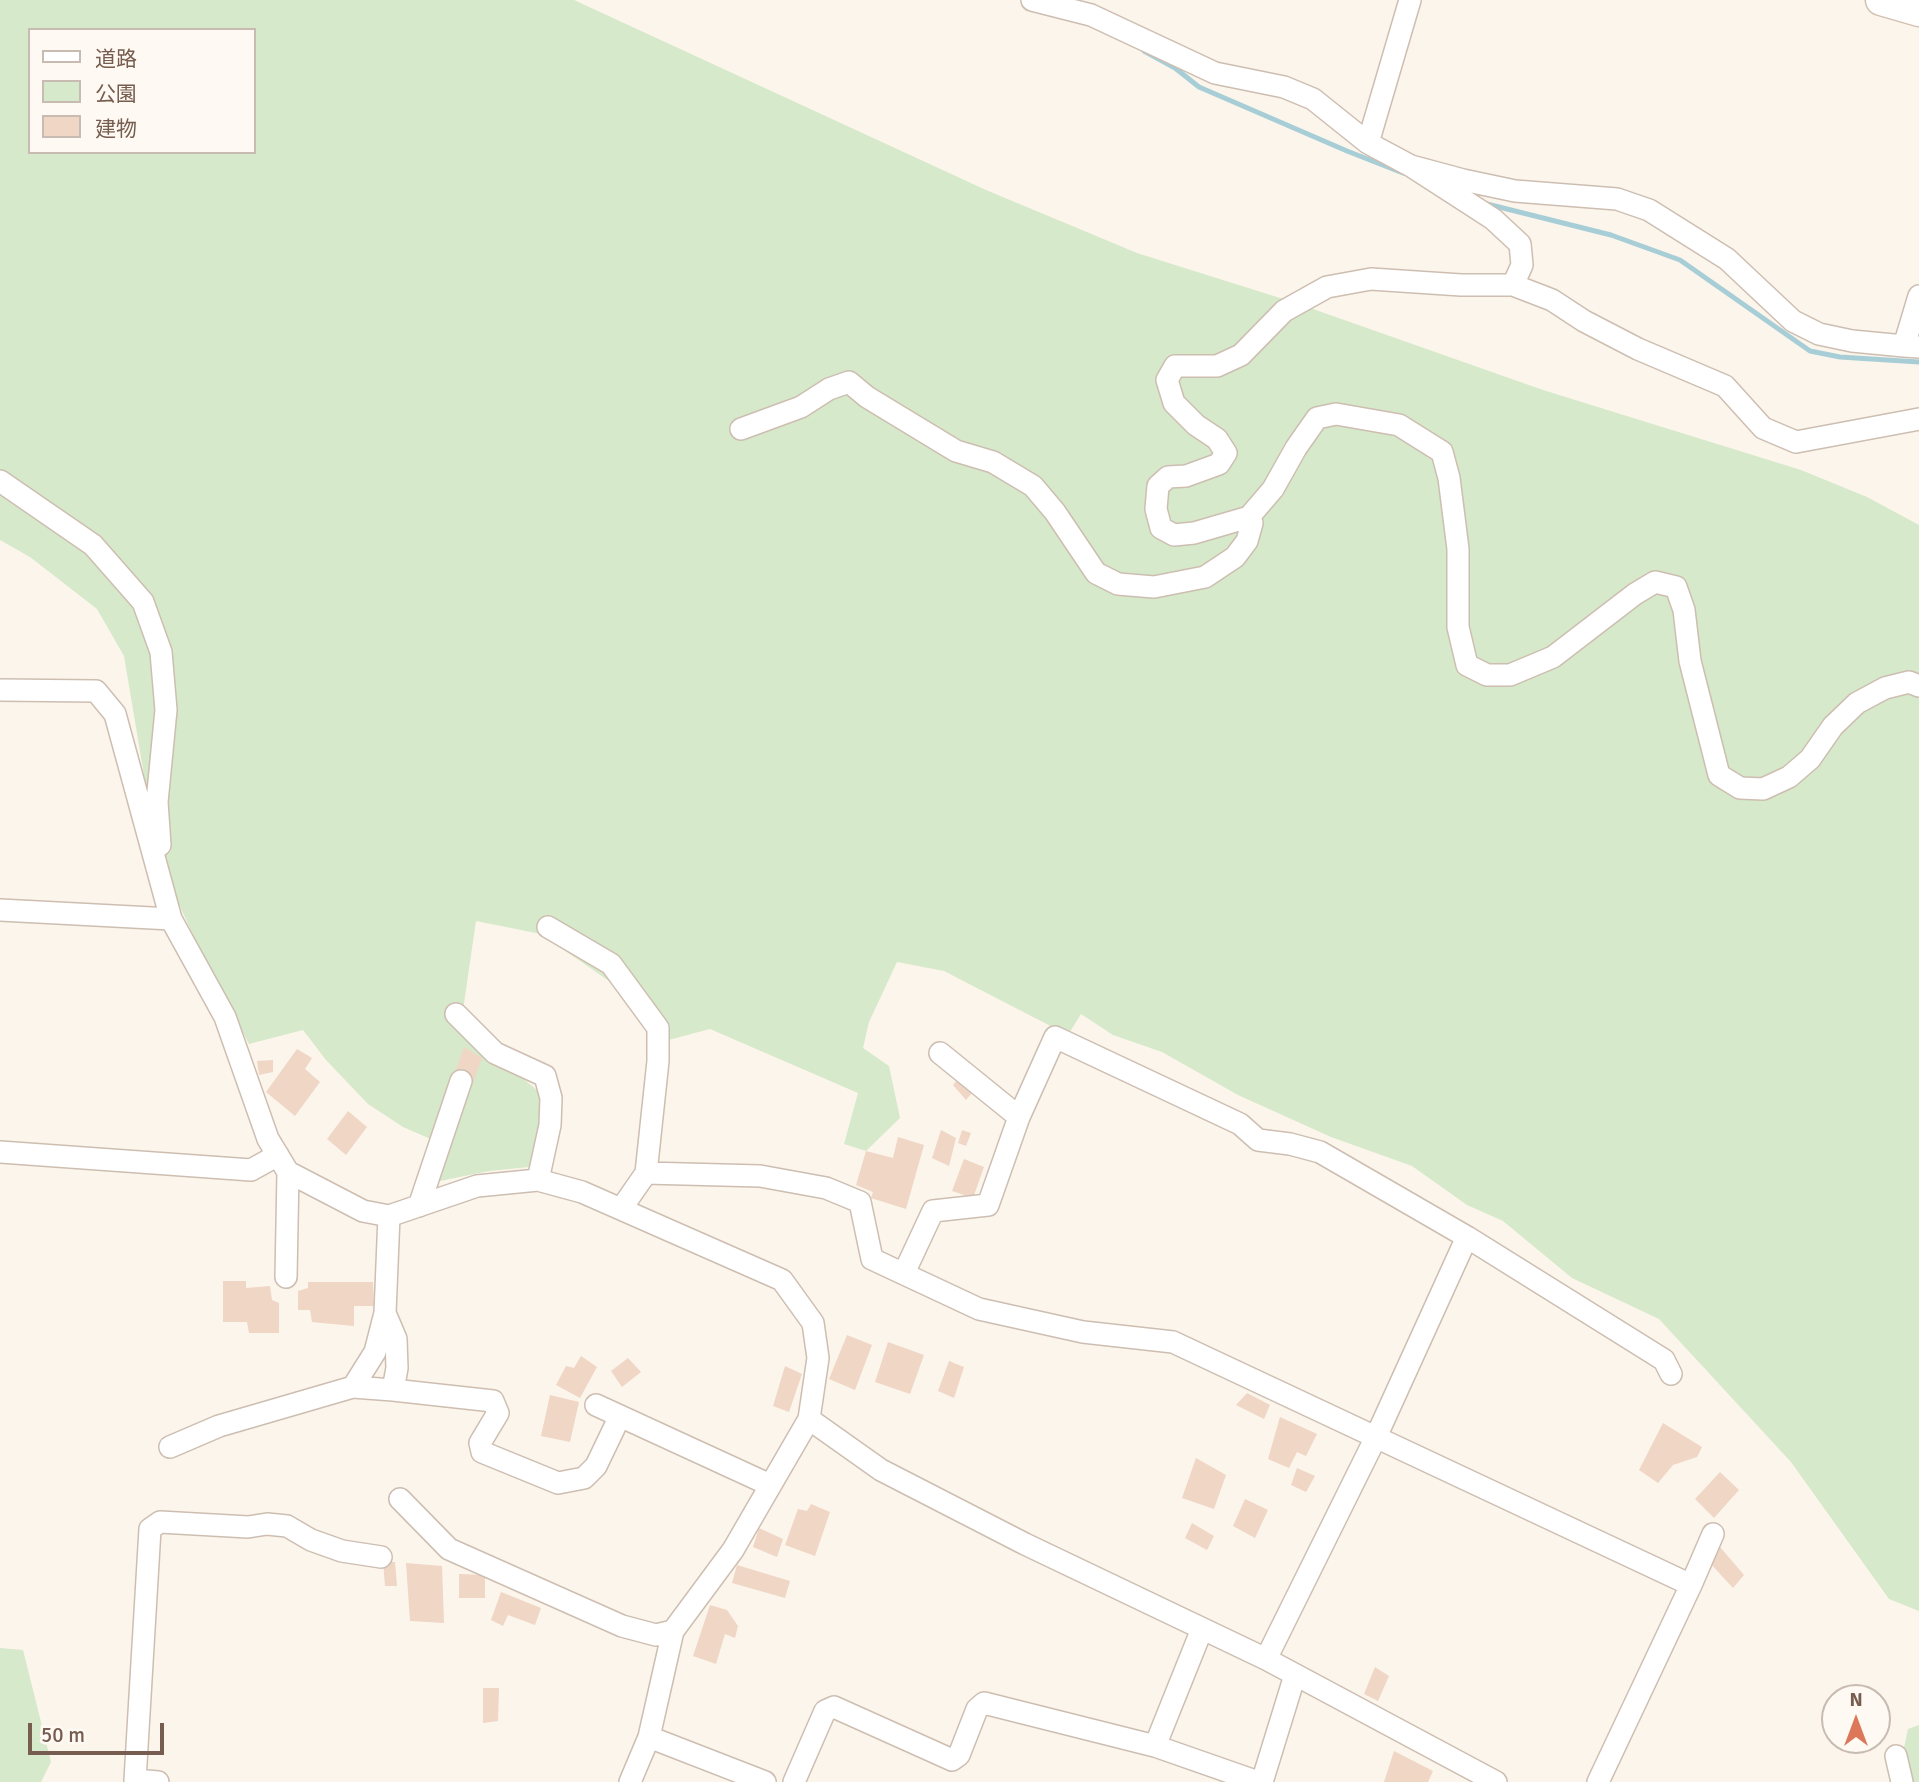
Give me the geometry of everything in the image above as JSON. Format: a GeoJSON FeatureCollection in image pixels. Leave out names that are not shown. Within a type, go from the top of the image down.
{"type":"FeatureCollection","features":[{"type":"Feature","properties":{"kind":"street"},"geometry":{"type":"LineString","coordinates":[[1032,0],[1091,15],[1215,74],[1284,87],[1313,99],[1368,143],[1411,166],[1493,219],[1520,244],[1522,265],[1513,285]]}},
{"type":"Feature","properties":{"kind":"street"},"geometry":{"type":"LineString","coordinates":[[1368,143],[1410,0]]}},
{"type":"Feature","properties":{"kind":"street"},"geometry":{"type":"LineString","coordinates":[[1881,0],[1919,11]]}},
{"type":"Feature","properties":{"kind":"street"},"geometry":{"type":"LineString","coordinates":[[1411,166],[1515,191],[1617,199],[1649,210],[1727,259],[1793,321],[1819,334],[1852,341],[1912,346],[1919,296]]}},
{"type":"Feature","properties":{"kind":"street"},"geometry":{"type":"LineString","coordinates":[[1919,419],[1796,442],[1763,428],[1725,386],[1638,349],[1584,321],[1552,300],[1513,285],[1461,285],[1371,279],[1327,287],[1284,311],[1241,355],[1217,366],[1175,366],[1167,380],[1174,403],[1196,425],[1217,439],[1226,453],[1219,464],[1186,476],[1168,477],[1158,486],[1157,509],[1161,528],[1174,535],[1194,533],[1249,517],[1273,489],[1317,418],[1336,414],[1399,425],[1442,452],[1450,478],[1458,549],[1458,627],[1466,666],[1487,674],[1510,674],[1553,657],[1635,594],[1655,582],[1676,587],[1684,610],[1693,674],[1719,775],[1740,788],[1763,789],[1789,777],[1810,760],[1833,726],[1857,703],[1885,688],[1909,682],[1919,686]]}},
{"type":"Feature","properties":{"kind":"street"},"geometry":{"type":"LineString","coordinates":[[741,429],[801,407],[830,389],[849,382],[867,397],[956,451],[993,462],[1033,486],[1055,512],[1096,573],[1118,584],[1154,587],[1205,577],[1235,557],[1247,541],[1252,523],[1249,517]]}},
{"type":"Feature","properties":{"kind":"street"},"geometry":{"type":"LineString","coordinates":[[0,481],[93,545],[143,602],[161,652],[166,710],[157,802],[163,892]]}},
{"type":"Feature","properties":{"kind":"street"},"geometry":{"type":"LineString","coordinates":[[0,690],[96,691],[115,714],[171,919],[225,1017],[268,1139],[283,1163],[363,1211],[390,1216],[477,1185],[538,1180],[582,1192],[782,1280],[813,1323],[818,1359],[808,1419],[733,1550],[673,1632],[649,1737],[630,1782]]}},
{"type":"Feature","properties":{"kind":"street"},"geometry":{"type":"LineString","coordinates":[[0,911],[171,919]]}},
{"type":"Feature","properties":{"kind":"street"},"geometry":{"type":"LineString","coordinates":[[548,927],[611,964],[658,1028],[658,1061],[646,1173],[621,1209]]}},
{"type":"Feature","properties":{"kind":"street"},"geometry":{"type":"LineString","coordinates":[[456,1014],[495,1053],[545,1076],[551,1098],[550,1125],[538,1180]]}},
{"type":"Feature","properties":{"kind":"street"},"geometry":{"type":"LineString","coordinates":[[904,1273],[933,1211],[988,1205],[1020,1117],[1055,1037],[1240,1124],[1258,1140],[1290,1144],[1320,1152],[1467,1237],[1664,1360],[1671,1374]]}},
{"type":"Feature","properties":{"kind":"street"},"geometry":{"type":"LineString","coordinates":[[940,1053],[1020,1117]]}},
{"type":"Feature","properties":{"kind":"street"},"geometry":{"type":"LineString","coordinates":[[419,1206],[461,1081]]}},
{"type":"Feature","properties":{"kind":"street"},"geometry":{"type":"LineString","coordinates":[[0,1152],[251,1170],[283,1163]]}},
{"type":"Feature","properties":{"kind":"street"},"geometry":{"type":"LineString","coordinates":[[283,1163],[285,1276]]}},
{"type":"Feature","properties":{"kind":"street"},"geometry":{"type":"LineString","coordinates":[[646,1173],[760,1176],[826,1188],[860,1202],[872,1259],[979,1309],[1083,1332],[1173,1342],[1691,1585]]}},
{"type":"Feature","properties":{"kind":"street"},"geometry":{"type":"LineString","coordinates":[[353,1387],[375,1352],[385,1313],[390,1216]]}},
{"type":"Feature","properties":{"kind":"street"},"geometry":{"type":"LineString","coordinates":[[1266,1659],[1376,1437],[1467,1237]]}},
{"type":"Feature","properties":{"kind":"street"},"geometry":{"type":"LineString","coordinates":[[385,1313],[396,1339],[397,1367],[393,1390]]}},
{"type":"Feature","properties":{"kind":"street"},"geometry":{"type":"LineString","coordinates":[[170,1447],[219,1426],[353,1387],[393,1390],[493,1401],[498,1413],[480,1443],[482,1452],[558,1483],[584,1479],[596,1466],[620,1416]]}},
{"type":"Feature","properties":{"kind":"street"},"geometry":{"type":"LineString","coordinates":[[596,1405],[770,1485]]}},
{"type":"Feature","properties":{"kind":"street"},"geometry":{"type":"LineString","coordinates":[[808,1419],[881,1470],[1025,1544],[1266,1659],[1496,1782]]}},
{"type":"Feature","properties":{"kind":"street"},"geometry":{"type":"LineString","coordinates":[[400,1499],[449,1549],[622,1626],[656,1634],[673,1632]]}},
{"type":"Feature","properties":{"kind":"street"},"geometry":{"type":"LineString","coordinates":[[158,1782],[135,1781],[150,1529],[160,1522],[248,1527],[267,1524],[287,1526],[311,1540],[342,1551],[381,1557]]}},
{"type":"Feature","properties":{"kind":"street"},"geometry":{"type":"LineString","coordinates":[[1598,1782],[1713,1534]]}},
{"type":"Feature","properties":{"kind":"street"},"geometry":{"type":"LineString","coordinates":[[1155,1746],[1202,1629]]}},
{"type":"Feature","properties":{"kind":"street"},"geometry":{"type":"LineString","coordinates":[[794,1782],[825,1711],[834,1707],[952,1760],[959,1755],[977,1709],[985,1703],[1155,1746],[1260,1782],[1295,1675]]}},
{"type":"Feature","properties":{"kind":"street"},"geometry":{"type":"LineString","coordinates":[[649,1737],[765,1782]]}},
{"type":"Feature","properties":{"kind":"street"},"geometry":{"type":"LineString","coordinates":[[1896,1756],[1902,1782]]}},
{"type":"Feature","properties":{"kind":"green space"},"geometry":{"type":"Polygon","coordinates":[[[0,0],[574,0],[986,190],[1137,253],[1296,303],[1543,390],[1801,470],[1867,497],[1919,525],[1919,1611],[1889,1599],[1791,1462],[1659,1319],[1572,1278],[1503,1221],[1467,1205],[1412,1166],[1331,1137],[1238,1095],[1162,1052],[1113,1035],[1081,1014],[1068,1035],[944,971],[897,962],[869,1022],[863,1048],[889,1066],[900,1118],[866,1151],[844,1144],[858,1093],[710,1029],[661,1042],[609,981],[541,934],[476,921],[463,1010],[519,1075],[538,1091],[544,1128],[529,1167],[489,1171],[440,1181],[433,1140],[403,1127],[368,1104],[326,1060],[303,1030],[249,1044],[203,957],[173,891],[146,787],[124,656],[97,609],[30,557],[0,540],[0,0]]]}},
{"type":"Feature","properties":{"kind":"green space"},"geometry":{"type":"Polygon","coordinates":[[[0,1648],[23,1650],[51,1762],[41,1782],[0,1782],[0,1648]]]}},
{"type":"Feature","properties":{"kind":"green space"},"geometry":{"type":"Polygon","coordinates":[[[1919,1725],[1919,1782],[1900,1782],[1899,1771],[1908,1729],[1919,1725]]]}},
{"type":"Feature","properties":{"kind":"building"},"geometry":{"type":"Polygon","coordinates":[[[464,1047],[482,1058],[473,1083],[454,1075],[464,1047]]]}},
{"type":"Feature","properties":{"kind":"building"},"geometry":{"type":"Polygon","coordinates":[[[297,1049],[312,1058],[305,1069],[320,1082],[295,1116],[266,1092],[297,1049]]]}},
{"type":"Feature","properties":{"kind":"building"},"geometry":{"type":"Polygon","coordinates":[[[273,1060],[273,1072],[259,1075],[257,1061],[273,1060]]]}},
{"type":"Feature","properties":{"kind":"building"},"geometry":{"type":"Polygon","coordinates":[[[959,1078],[972,1093],[966,1100],[953,1085],[959,1078]]]}},
{"type":"Feature","properties":{"kind":"building"},"geometry":{"type":"Polygon","coordinates":[[[348,1111],[367,1127],[346,1155],[327,1139],[348,1111]]]}},
{"type":"Feature","properties":{"kind":"building"},"geometry":{"type":"Polygon","coordinates":[[[941,1130],[956,1138],[949,1166],[932,1158],[941,1130]]]}},
{"type":"Feature","properties":{"kind":"building"},"geometry":{"type":"Polygon","coordinates":[[[962,1130],[971,1133],[966,1146],[958,1143],[962,1130]]]}},
{"type":"Feature","properties":{"kind":"building"},"geometry":{"type":"Polygon","coordinates":[[[898,1137],[924,1145],[906,1209],[871,1198],[873,1192],[856,1185],[866,1151],[893,1158],[898,1137]]]}},
{"type":"Feature","properties":{"kind":"building"},"geometry":{"type":"Polygon","coordinates":[[[964,1159],[984,1167],[973,1198],[952,1191],[964,1159]]]}},
{"type":"Feature","properties":{"kind":"building"},"geometry":{"type":"Polygon","coordinates":[[[223,1281],[246,1281],[246,1288],[270,1286],[272,1300],[279,1303],[279,1333],[249,1333],[247,1322],[223,1322],[223,1281]]]}},
{"type":"Feature","properties":{"kind":"building"},"geometry":{"type":"Polygon","coordinates":[[[308,1282],[373,1282],[374,1306],[354,1306],[354,1326],[312,1322],[310,1310],[298,1310],[298,1291],[308,1288],[308,1282]]]}},
{"type":"Feature","properties":{"kind":"building"},"geometry":{"type":"Polygon","coordinates":[[[847,1335],[872,1345],[855,1390],[829,1379],[847,1335]]]}},
{"type":"Feature","properties":{"kind":"building"},"geometry":{"type":"Polygon","coordinates":[[[888,1342],[924,1355],[910,1394],[875,1382],[888,1342]]]}},
{"type":"Feature","properties":{"kind":"building"},"geometry":{"type":"Polygon","coordinates":[[[581,1356],[597,1367],[580,1398],[556,1385],[566,1366],[574,1368],[581,1356]]]}},
{"type":"Feature","properties":{"kind":"building"},"geometry":{"type":"Polygon","coordinates":[[[628,1358],[641,1372],[622,1387],[611,1371],[628,1358]]]}},
{"type":"Feature","properties":{"kind":"building"},"geometry":{"type":"Polygon","coordinates":[[[949,1361],[964,1367],[954,1398],[938,1391],[949,1361]]]}},
{"type":"Feature","properties":{"kind":"building"},"geometry":{"type":"Polygon","coordinates":[[[785,1366],[802,1374],[789,1412],[773,1406],[785,1366]]]}},
{"type":"Feature","properties":{"kind":"building"},"geometry":{"type":"Polygon","coordinates":[[[1247,1393],[1270,1405],[1264,1419],[1236,1405],[1247,1393]]]}},
{"type":"Feature","properties":{"kind":"building"},"geometry":{"type":"Polygon","coordinates":[[[550,1395],[579,1402],[570,1442],[541,1436],[550,1395]]]}},
{"type":"Feature","properties":{"kind":"building"},"geometry":{"type":"Polygon","coordinates":[[[1280,1417],[1317,1434],[1306,1456],[1297,1452],[1289,1468],[1268,1459],[1280,1417]]]}},
{"type":"Feature","properties":{"kind":"building"},"geometry":{"type":"Polygon","coordinates":[[[1663,1423],[1702,1447],[1697,1457],[1673,1465],[1658,1483],[1639,1470],[1663,1423]]]}},
{"type":"Feature","properties":{"kind":"building"},"geometry":{"type":"Polygon","coordinates":[[[1196,1458],[1226,1475],[1214,1509],[1182,1498],[1196,1458]]]}},
{"type":"Feature","properties":{"kind":"building"},"geometry":{"type":"Polygon","coordinates":[[[1297,1468],[1315,1476],[1306,1492],[1291,1485],[1297,1468]]]}},
{"type":"Feature","properties":{"kind":"building"},"geometry":{"type":"Polygon","coordinates":[[[1720,1472],[1739,1490],[1714,1518],[1695,1499],[1720,1472]]]}},
{"type":"Feature","properties":{"kind":"building"},"geometry":{"type":"Polygon","coordinates":[[[1245,1499],[1268,1510],[1255,1538],[1233,1526],[1245,1499]]]}},
{"type":"Feature","properties":{"kind":"building"},"geometry":{"type":"Polygon","coordinates":[[[811,1504],[830,1512],[815,1556],[785,1545],[798,1509],[807,1511],[811,1504]]]}},
{"type":"Feature","properties":{"kind":"building"},"geometry":{"type":"Polygon","coordinates":[[[1192,1523],[1214,1536],[1207,1550],[1185,1538],[1192,1523]]]}},
{"type":"Feature","properties":{"kind":"building"},"geometry":{"type":"Polygon","coordinates":[[[759,1528],[783,1539],[777,1557],[753,1547],[759,1528]]]}},
{"type":"Feature","properties":{"kind":"building"},"geometry":{"type":"Polygon","coordinates":[[[1720,1547],[1744,1575],[1733,1588],[1709,1562],[1720,1547]]]}},
{"type":"Feature","properties":{"kind":"building"},"geometry":{"type":"Polygon","coordinates":[[[383,1562],[395,1562],[397,1586],[385,1586],[383,1562]]]}},
{"type":"Feature","properties":{"kind":"building"},"geometry":{"type":"Polygon","coordinates":[[[406,1563],[442,1566],[444,1623],[410,1621],[406,1563]]]}},
{"type":"Feature","properties":{"kind":"building"},"geometry":{"type":"Polygon","coordinates":[[[737,1565],[790,1581],[785,1598],[732,1583],[737,1565]]]}},
{"type":"Feature","properties":{"kind":"building"},"geometry":{"type":"Polygon","coordinates":[[[459,1574],[485,1575],[485,1598],[459,1598],[459,1574]]]}},
{"type":"Feature","properties":{"kind":"building"},"geometry":{"type":"Polygon","coordinates":[[[501,1592],[541,1608],[535,1625],[508,1615],[503,1626],[491,1620],[501,1592]]]}},
{"type":"Feature","properties":{"kind":"building"},"geometry":{"type":"Polygon","coordinates":[[[710,1605],[727,1610],[738,1626],[735,1638],[725,1634],[716,1664],[693,1656],[710,1605]]]}},
{"type":"Feature","properties":{"kind":"building"},"geometry":{"type":"Polygon","coordinates":[[[1375,1667],[1389,1676],[1378,1701],[1364,1694],[1375,1667]]]}},
{"type":"Feature","properties":{"kind":"building"},"geometry":{"type":"Polygon","coordinates":[[[483,1688],[499,1688],[498,1721],[483,1723],[483,1688]]]}},
{"type":"Feature","properties":{"kind":"building"},"geometry":{"type":"Polygon","coordinates":[[[1394,1751],[1433,1771],[1428,1782],[1384,1782],[1394,1751]]]}},
{"type":"Feature","properties":{"kind":"waterway"},"geometry":{"type":"LineString","coordinates":[[1144,51],[1175,68],[1199,87],[1403,173]]}},
{"type":"Feature","properties":{"kind":"waterway"},"geometry":{"type":"LineString","coordinates":[[1487,204],[1611,235],[1680,260],[1810,351],[1840,357],[1919,362]]}}]}
